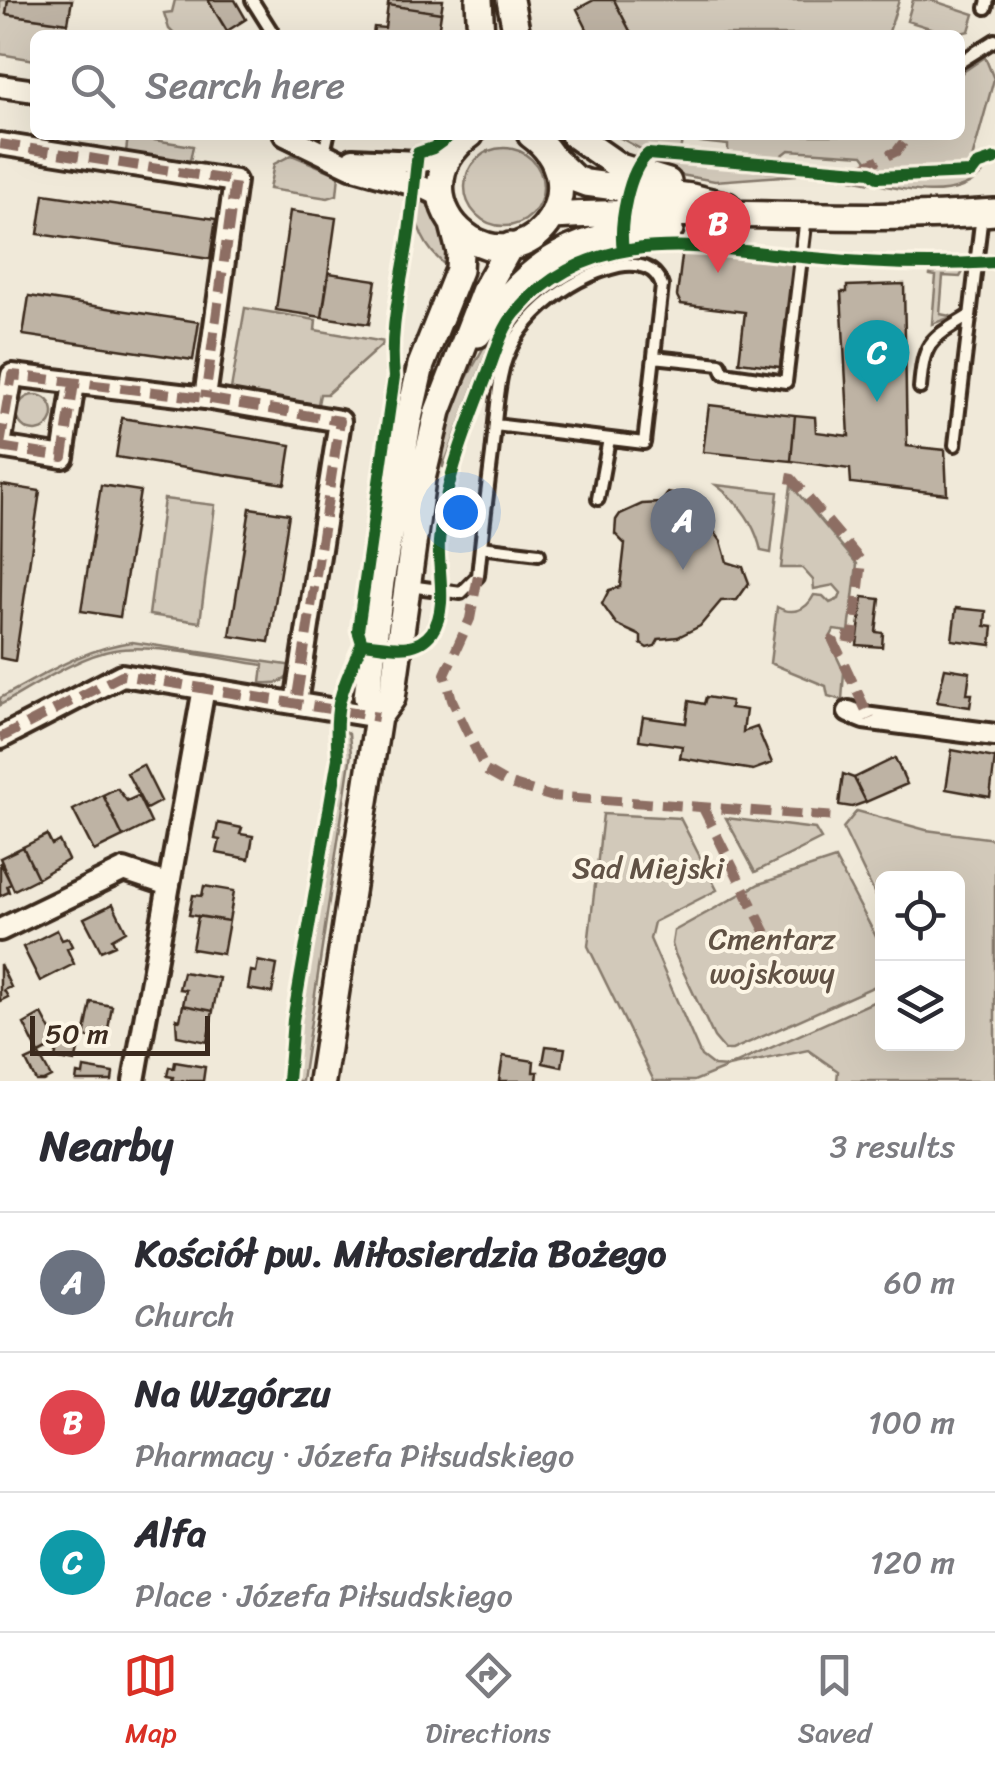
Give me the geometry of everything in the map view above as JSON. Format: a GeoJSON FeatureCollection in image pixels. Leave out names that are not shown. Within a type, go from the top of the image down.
{"type":"FeatureCollection","features":[{"type":"Feature","properties":{"kind":"street"},"geometry":{"type":"LineString","coordinates":[[480,0],[480,30]]}},
{"type":"Feature","properties":{"kind":"street"},"geometry":{"type":"LineString","coordinates":[[500,0],[501,30]]}},
{"type":"Feature","properties":{"kind":"street"},"geometry":{"type":"LineString","coordinates":[[510,0],[516,30]]}},
{"type":"Feature","properties":{"kind":"street"},"geometry":{"type":"LineString","coordinates":[[0,86],[30,90]]}},
{"type":"Feature","properties":{"kind":"street"},"geometry":{"type":"LineString","coordinates":[[301,140],[330,149],[417,162],[448,156]]}},
{"type":"Feature","properties":{"kind":"street"},"geometry":{"type":"LineString","coordinates":[[378,717],[367,696],[381,582],[408,423],[422,365],[459,270],[460,252],[440,182],[448,156],[465,140]]}},
{"type":"Feature","properties":{"kind":"street"},"geometry":{"type":"LineString","coordinates":[[581,140],[620,167],[670,183],[710,188],[751,212]]}},
{"type":"Feature","properties":{"kind":"street"},"geometry":{"type":"LineString","coordinates":[[541,143],[575,179],[586,183],[691,197],[751,212]]}},
{"type":"Feature","properties":{"kind":"street"},"geometry":{"type":"LineString","coordinates":[[453,224],[476,242],[510,246],[527,241],[542,230],[560,198],[560,179],[541,143]]}},
{"type":"Feature","properties":{"kind":"street"},"geometry":{"type":"LineString","coordinates":[[0,144],[234,181],[205,398]]}},
{"type":"Feature","properties":{"kind":"street"},"geometry":{"type":"LineString","coordinates":[[330,149],[351,167],[441,196]]}},
{"type":"Feature","properties":{"kind":"street"},"geometry":{"type":"LineString","coordinates":[[451,370],[516,285],[556,256],[595,238],[640,230],[695,228],[751,212]]}},
{"type":"Feature","properties":{"kind":"street"},"geometry":{"type":"LineString","coordinates":[[553,216],[751,212],[854,218],[989,213]]}},
{"type":"Feature","properties":{"kind":"street"},"geometry":{"type":"LineString","coordinates":[[322,1081],[378,717],[392,698],[425,466],[451,370],[484,292],[510,246]]}},
{"type":"Feature","properties":{"kind":"street"},"geometry":{"type":"LineString","coordinates":[[74,382],[64,457],[0,446],[12,375],[74,382],[205,398],[340,421],[296,703]]}},
{"type":"Feature","properties":{"kind":"street"},"geometry":{"type":"LineString","coordinates":[[0,738],[122,675],[378,717]]}},
{"type":"Feature","properties":{"kind":"street"},"geometry":{"type":"LineString","coordinates":[[134,1081],[204,688]]}},
{"type":"Feature","properties":{"kind":"street"},"geometry":{"type":"LineString","coordinates":[[850,712],[864,718],[995,736]]}},
{"type":"Feature","properties":{"kind":"street"},"geometry":{"type":"LineString","coordinates":[[0,930],[124,870],[169,885]]}},
{"type":"Feature","properties":{"kind":"lane"},"geometry":{"type":"LineString","coordinates":[[252,0],[271,30]]}},
{"type":"Feature","properties":{"kind":"lane"},"geometry":{"type":"LineString","coordinates":[[965,59],[995,40]]}},
{"type":"Feature","properties":{"kind":"lane"},"geometry":{"type":"LineString","coordinates":[[955,445],[969,316],[989,213]]}},
{"type":"Feature","properties":{"kind":"lane"},"geometry":{"type":"LineString","coordinates":[[654,357],[720,364],[724,373],[786,382],[806,215]]}},
{"type":"Feature","properties":{"kind":"lane"},"geometry":{"type":"LineString","coordinates":[[381,582],[461,593],[478,576],[481,547],[495,425],[501,374],[522,330],[561,292],[597,273],[633,265],[649,268],[658,276],[662,286],[644,443],[495,425]]}},
{"type":"Feature","properties":{"kind":"lane"},"geometry":{"type":"LineString","coordinates":[[920,388],[923,354],[938,335],[969,316]]}},
{"type":"Feature","properties":{"kind":"lane"},"geometry":{"type":"LineString","coordinates":[[598,499],[609,439]]}},
{"type":"Feature","properties":{"kind":"lane"},"geometry":{"type":"LineString","coordinates":[[481,547],[538,554]]}},
{"type":"Feature","properties":{"kind":"green space"},"geometry":{"type":"Polygon","coordinates":[[[0,0],[8,0],[6,14],[68,23],[67,30],[30,30],[30,59],[0,54],[0,0]]]}},
{"type":"Feature","properties":{"kind":"green space"},"geometry":{"type":"Polygon","coordinates":[[[175,0],[208,0],[226,30],[170,30],[164,13],[172,12],[175,0]]]}},
{"type":"Feature","properties":{"kind":"green space"},"geometry":{"type":"Polygon","coordinates":[[[614,0],[899,0],[890,30],[629,30],[614,0]]]}},
{"type":"Feature","properties":{"kind":"green space"},"geometry":{"type":"Polygon","coordinates":[[[913,0],[931,0],[974,14],[969,31],[965,32],[937,30],[907,21],[913,0]]]}},
{"type":"Feature","properties":{"kind":"green space"},"geometry":{"type":"Polygon","coordinates":[[[985,57],[994,79],[969,170],[878,175],[863,155],[789,150],[775,161],[728,157],[728,145],[682,140],[965,140],[965,71],[985,57]]]}},
{"type":"Feature","properties":{"kind":"green space"},"geometry":{"type":"Polygon","coordinates":[[[128,140],[193,146],[190,161],[126,152],[128,140]]]}},
{"type":"Feature","properties":{"kind":"green space"},"geometry":{"type":"Polygon","coordinates":[[[624,140],[682,140],[680,152],[646,152],[624,140]]]}},
{"type":"Feature","properties":{"kind":"green space"},"geometry":{"type":"Polygon","coordinates":[[[496,148],[512,148],[537,165],[543,187],[537,209],[526,220],[512,226],[496,226],[471,209],[465,195],[465,179],[482,154],[496,148]]]}},
{"type":"Feature","properties":{"kind":"green space"},"geometry":{"type":"Polygon","coordinates":[[[292,155],[339,175],[337,195],[328,198],[269,189],[274,164],[292,155]]]}},
{"type":"Feature","properties":{"kind":"green space"},"geometry":{"type":"Polygon","coordinates":[[[644,160],[797,175],[715,181],[641,168],[644,160]]]}},
{"type":"Feature","properties":{"kind":"green space"},"geometry":{"type":"Polygon","coordinates":[[[981,175],[953,190],[936,192],[851,179],[932,179],[981,175]]]}},
{"type":"Feature","properties":{"kind":"green space"},"geometry":{"type":"Polygon","coordinates":[[[414,194],[438,216],[450,269],[422,236],[414,194]]]}},
{"type":"Feature","properties":{"kind":"green space"},"geometry":{"type":"Polygon","coordinates":[[[931,265],[966,267],[960,277],[943,276],[940,314],[949,318],[932,324],[936,276],[930,275],[931,265]]]}},
{"type":"Feature","properties":{"kind":"green space"},"geometry":{"type":"Polygon","coordinates":[[[245,308],[316,320],[315,330],[385,342],[327,394],[320,394],[317,409],[230,395],[245,308]]]}},
{"type":"Feature","properties":{"kind":"green space"},"geometry":{"type":"Polygon","coordinates":[[[499,319],[443,468],[444,428],[449,411],[499,319]]]}},
{"type":"Feature","properties":{"kind":"green space"},"geometry":{"type":"Polygon","coordinates":[[[408,365],[369,625],[364,614],[398,376],[408,365]]]}},
{"type":"Feature","properties":{"kind":"green space"},"geometry":{"type":"Polygon","coordinates":[[[35,395],[48,400],[53,413],[48,426],[35,431],[22,426],[17,413],[22,400],[35,395]]]}},
{"type":"Feature","properties":{"kind":"green space"},"geometry":{"type":"Polygon","coordinates":[[[716,485],[778,492],[771,553],[761,551],[745,514],[716,485]]]}},
{"type":"Feature","properties":{"kind":"green space"},"geometry":{"type":"Polygon","coordinates":[[[791,485],[857,564],[849,632],[834,630],[829,640],[844,672],[842,700],[828,696],[826,686],[770,663],[777,607],[798,610],[814,595],[823,596],[830,603],[839,599],[841,593],[834,585],[814,589],[813,580],[802,568],[781,568],[791,485]]]}},
{"type":"Feature","properties":{"kind":"green space"},"geometry":{"type":"Polygon","coordinates":[[[164,499],[215,505],[200,622],[149,615],[164,499]]]}},
{"type":"Feature","properties":{"kind":"green space"},"geometry":{"type":"Polygon","coordinates":[[[132,642],[294,666],[281,681],[261,683],[263,665],[168,650],[114,650],[71,665],[0,705],[0,698],[64,664],[97,650],[132,642]]]}},
{"type":"Feature","properties":{"kind":"green space"},"geometry":{"type":"Polygon","coordinates":[[[339,726],[349,734],[351,754],[302,1081],[291,1081],[343,752],[339,726]]]}},
{"type":"Feature","properties":{"kind":"green space"},"geometry":{"type":"Polygon","coordinates":[[[857,811],[926,830],[995,839],[995,1081],[837,1081],[838,1071],[808,1050],[728,1067],[875,1001],[875,1051],[965,1051],[965,871],[875,871],[875,894],[843,828],[857,811]]]}},
{"type":"Feature","properties":{"kind":"green space","name":"Sad Miejski"},"geometry":{"type":"Polygon","coordinates":[[[603,814],[680,818],[717,890],[654,922],[650,939],[701,1056],[714,1066],[728,1067],[694,1081],[654,1081],[588,946],[603,814]]]}},
{"type":"Feature","properties":{"kind":"green space"},"geometry":{"type":"Polygon","coordinates":[[[726,818],[815,829],[821,839],[755,872],[726,818]]]}},
{"type":"Feature","properties":{"kind":"green space","name":"Cmentarz wojskowy"},"geometry":{"type":"Polygon","coordinates":[[[835,859],[875,935],[875,986],[725,1050],[714,1037],[675,954],[674,931],[759,884],[835,859]]]}},
{"type":"Feature","properties":{"kind":"building"},"geometry":{"type":"Polygon","coordinates":[[[8,0],[72,0],[68,23],[6,14],[8,0]]]}},
{"type":"Feature","properties":{"kind":"building"},"geometry":{"type":"Polygon","coordinates":[[[208,0],[235,0],[246,19],[226,30],[208,0]]]}},
{"type":"Feature","properties":{"kind":"building"},"geometry":{"type":"Polygon","coordinates":[[[389,0],[443,0],[441,13],[388,5],[389,0]]]}},
{"type":"Feature","properties":{"kind":"building"},"geometry":{"type":"Polygon","coordinates":[[[594,0],[614,0],[629,30],[588,30],[577,9],[594,0]]]}},
{"type":"Feature","properties":{"kind":"building"},"geometry":{"type":"Polygon","coordinates":[[[388,5],[441,13],[438,30],[374,30],[385,28],[388,5]]]}},
{"type":"Feature","properties":{"kind":"building"},"geometry":{"type":"Polygon","coordinates":[[[44,194],[216,219],[210,259],[38,234],[44,194]]]}},
{"type":"Feature","properties":{"kind":"building"},"geometry":{"type":"Polygon","coordinates":[[[290,211],[336,218],[322,317],[276,310],[290,211]]]}},
{"type":"Feature","properties":{"kind":"building"},"geometry":{"type":"Polygon","coordinates":[[[683,248],[794,262],[780,367],[739,362],[745,312],[681,304],[677,296],[683,248]]]}},
{"type":"Feature","properties":{"kind":"building"},"geometry":{"type":"Polygon","coordinates":[[[329,273],[376,280],[369,324],[322,317],[329,273]]]}},
{"type":"Feature","properties":{"kind":"building"},"geometry":{"type":"Polygon","coordinates":[[[904,284],[907,446],[945,450],[947,494],[851,483],[850,469],[791,461],[795,415],[815,417],[816,432],[849,436],[841,292],[847,292],[847,286],[904,284]]]}},
{"type":"Feature","properties":{"kind":"building"},"geometry":{"type":"Polygon","coordinates":[[[29,296],[199,322],[193,360],[23,335],[29,296]]]}},
{"type":"Feature","properties":{"kind":"building"},"geometry":{"type":"Polygon","coordinates":[[[709,405],[795,415],[791,461],[703,452],[709,405]]]}},
{"type":"Feature","properties":{"kind":"building"},"geometry":{"type":"Polygon","coordinates":[[[122,418],[291,445],[285,484],[116,457],[122,418]]]}},
{"type":"Feature","properties":{"kind":"building"},"geometry":{"type":"Polygon","coordinates":[[[2,485],[40,491],[15,661],[0,658],[2,485]]]}},
{"type":"Feature","properties":{"kind":"building"},"geometry":{"type":"Polygon","coordinates":[[[101,485],[140,491],[120,617],[81,611],[101,485]]]}},
{"type":"Feature","properties":{"kind":"building"},"geometry":{"type":"Polygon","coordinates":[[[668,493],[676,495],[679,505],[706,520],[721,541],[727,562],[743,567],[749,583],[737,600],[721,601],[700,626],[678,637],[659,639],[655,646],[647,648],[641,644],[641,636],[617,625],[602,604],[609,590],[620,587],[625,544],[615,534],[616,520],[620,514],[642,504],[661,503],[668,493]]]}},
{"type":"Feature","properties":{"kind":"building"},"geometry":{"type":"Polygon","coordinates":[[[250,508],[289,514],[269,642],[230,636],[250,508]]]}},
{"type":"Feature","properties":{"kind":"building"},"geometry":{"type":"Polygon","coordinates":[[[863,597],[880,599],[876,632],[883,633],[882,647],[857,645],[863,597]]]}},
{"type":"Feature","properties":{"kind":"building"},"geometry":{"type":"Polygon","coordinates":[[[956,608],[986,611],[985,626],[993,627],[991,645],[952,640],[956,608]]]}},
{"type":"Feature","properties":{"kind":"building"},"geometry":{"type":"Polygon","coordinates":[[[945,668],[970,672],[970,707],[937,702],[945,668]]]}},
{"type":"Feature","properties":{"kind":"building"},"geometry":{"type":"Polygon","coordinates":[[[706,697],[731,701],[730,708],[746,710],[743,732],[757,727],[772,763],[753,770],[680,758],[682,746],[639,740],[643,717],[686,723],[689,701],[704,704],[706,697]]]}},
{"type":"Feature","properties":{"kind":"building"},"geometry":{"type":"Polygon","coordinates":[[[952,750],[995,758],[990,797],[946,789],[952,750]]]}},
{"type":"Feature","properties":{"kind":"building"},"geometry":{"type":"Polygon","coordinates":[[[895,758],[907,784],[866,802],[854,778],[895,758]]]}},
{"type":"Feature","properties":{"kind":"building"},"geometry":{"type":"Polygon","coordinates":[[[143,765],[161,801],[146,809],[127,773],[143,765]]]}},
{"type":"Feature","properties":{"kind":"building"},"geometry":{"type":"Polygon","coordinates":[[[843,774],[854,778],[866,802],[852,807],[839,805],[843,774]]]}},
{"type":"Feature","properties":{"kind":"building"},"geometry":{"type":"Polygon","coordinates":[[[117,788],[127,801],[138,796],[151,823],[123,837],[103,795],[117,788]]]}},
{"type":"Feature","properties":{"kind":"building"},"geometry":{"type":"Polygon","coordinates":[[[103,795],[123,837],[94,851],[73,810],[103,795]]]}},
{"type":"Feature","properties":{"kind":"building"},"geometry":{"type":"Polygon","coordinates":[[[218,823],[242,828],[240,834],[253,836],[249,859],[217,853],[218,823]]]}},
{"type":"Feature","properties":{"kind":"building"},"geometry":{"type":"Polygon","coordinates":[[[47,835],[52,845],[59,841],[68,860],[38,878],[23,847],[47,835]]]}},
{"type":"Feature","properties":{"kind":"building"},"geometry":{"type":"Polygon","coordinates":[[[23,847],[38,878],[14,890],[0,858],[23,847]]]}},
{"type":"Feature","properties":{"kind":"building"},"geometry":{"type":"Polygon","coordinates":[[[0,862],[11,884],[7,886],[9,892],[0,896],[0,862]]]}},
{"type":"Feature","properties":{"kind":"building"},"geometry":{"type":"Polygon","coordinates":[[[204,886],[234,891],[229,921],[189,915],[193,895],[202,896],[204,886]]]}},
{"type":"Feature","properties":{"kind":"building"},"geometry":{"type":"Polygon","coordinates":[[[113,904],[126,931],[112,939],[115,945],[101,951],[84,918],[113,904]]]}},
{"type":"Feature","properties":{"kind":"building"},"geometry":{"type":"Polygon","coordinates":[[[198,916],[229,921],[223,954],[192,949],[198,916]]]}},
{"type":"Feature","properties":{"kind":"building"},"geometry":{"type":"Polygon","coordinates":[[[57,930],[62,940],[68,938],[72,946],[67,949],[74,964],[40,981],[23,947],[57,930]]]}},
{"type":"Feature","properties":{"kind":"building"},"geometry":{"type":"Polygon","coordinates":[[[258,961],[277,965],[272,993],[248,989],[251,971],[256,972],[258,961]]]}},
{"type":"Feature","properties":{"kind":"building"},"geometry":{"type":"Polygon","coordinates":[[[0,964],[11,987],[4,990],[8,997],[0,1001],[0,964]]]}},
{"type":"Feature","properties":{"kind":"building"},"geometry":{"type":"Polygon","coordinates":[[[183,972],[219,978],[213,1011],[183,1005],[186,990],[179,989],[183,972]]]}},
{"type":"Feature","properties":{"kind":"building"},"geometry":{"type":"Polygon","coordinates":[[[91,1002],[112,1006],[106,1041],[84,1037],[91,1002]]]}},
{"type":"Feature","properties":{"kind":"building"},"geometry":{"type":"Polygon","coordinates":[[[183,1005],[213,1011],[207,1042],[177,1036],[176,1019],[180,1020],[183,1005]]]}},
{"type":"Feature","properties":{"kind":"building"},"geometry":{"type":"Polygon","coordinates":[[[42,1014],[58,1044],[39,1054],[24,1024],[42,1014]]]}},
{"type":"Feature","properties":{"kind":"building"},"geometry":{"type":"Polygon","coordinates":[[[58,1046],[78,1050],[75,1062],[55,1058],[58,1046]]]}},
{"type":"Feature","properties":{"kind":"building"},"geometry":{"type":"Polygon","coordinates":[[[546,1046],[565,1048],[562,1067],[543,1063],[546,1046]]]}},
{"type":"Feature","properties":{"kind":"building"},"geometry":{"type":"Polygon","coordinates":[[[39,1055],[51,1077],[43,1081],[36,1081],[26,1061],[39,1055]]]}},
{"type":"Feature","properties":{"kind":"building"},"geometry":{"type":"Polygon","coordinates":[[[503,1056],[534,1061],[537,1081],[499,1081],[503,1056]]]}},
{"type":"Feature","properties":{"kind":"building"},"geometry":{"type":"Polygon","coordinates":[[[175,1062],[205,1067],[203,1081],[172,1081],[173,1077],[167,1076],[175,1062]]]}},
{"type":"Feature","properties":{"kind":"building"},"geometry":{"type":"Polygon","coordinates":[[[84,1068],[113,1073],[112,1081],[76,1081],[84,1068]]]}},
{"type":"Feature","properties":{"kind":"marked path"},"geometry":{"type":"LineString","coordinates":[[861,168],[897,151],[905,140]]}},
{"type":"Feature","properties":{"kind":"marked path"},"geometry":{"type":"LineString","coordinates":[[0,144],[235,181],[205,398]]}},
{"type":"Feature","properties":{"kind":"marked path"},"geometry":{"type":"LineString","coordinates":[[0,445],[12,375],[205,398],[340,421],[296,703]]}},
{"type":"Feature","properties":{"kind":"marked path"},"geometry":{"type":"LineString","coordinates":[[0,447],[63,457],[74,383]]}},
{"type":"Feature","properties":{"kind":"marked path"},"geometry":{"type":"LineString","coordinates":[[787,478],[792,479],[862,562],[853,638],[836,635],[833,640],[870,719]]}},
{"type":"Feature","properties":{"kind":"marked path"},"geometry":{"type":"LineString","coordinates":[[478,576],[470,619],[445,674],[452,700],[486,771],[507,783],[550,796],[837,817]]}},
{"type":"Feature","properties":{"kind":"marked path"},"geometry":{"type":"LineString","coordinates":[[0,738],[122,675],[378,717]]}},
{"type":"Feature","properties":{"kind":"marked path"},"geometry":{"type":"LineString","coordinates":[[703,808],[766,933]]}},
{"type":"Feature","properties":{"kind":"cycle path"},"geometry":{"type":"LineString","coordinates":[[288,1081],[293,1020],[338,758],[338,710],[362,643],[358,630],[394,377],[394,327],[418,153],[444,140]]}},
{"type":"Feature","properties":{"kind":"cycle path"},"geometry":{"type":"LineString","coordinates":[[623,250],[626,199],[635,173],[648,154],[871,172],[877,177],[971,173],[977,165],[995,159]]}},
{"type":"Feature","properties":{"kind":"cycle path"},"geometry":{"type":"LineString","coordinates":[[362,643],[409,646],[432,632],[441,600],[439,542],[457,457],[506,327],[546,284],[580,264],[616,252],[654,247],[881,263],[995,262]]}},
{"type":"Feature","properties":{"kind":"place","name":"Na Wzgórzu"},"geometry":{"type":"Point","coordinates":[718,273]}},
{"type":"Feature","properties":{"kind":"place","name":"Alfa"},"geometry":{"type":"Point","coordinates":[877,402]}},
{"type":"Feature","properties":{"kind":"place","name":"Kościół pw. Miłosierdzia Bożego"},"geometry":{"type":"Point","coordinates":[683,570]}}]}
